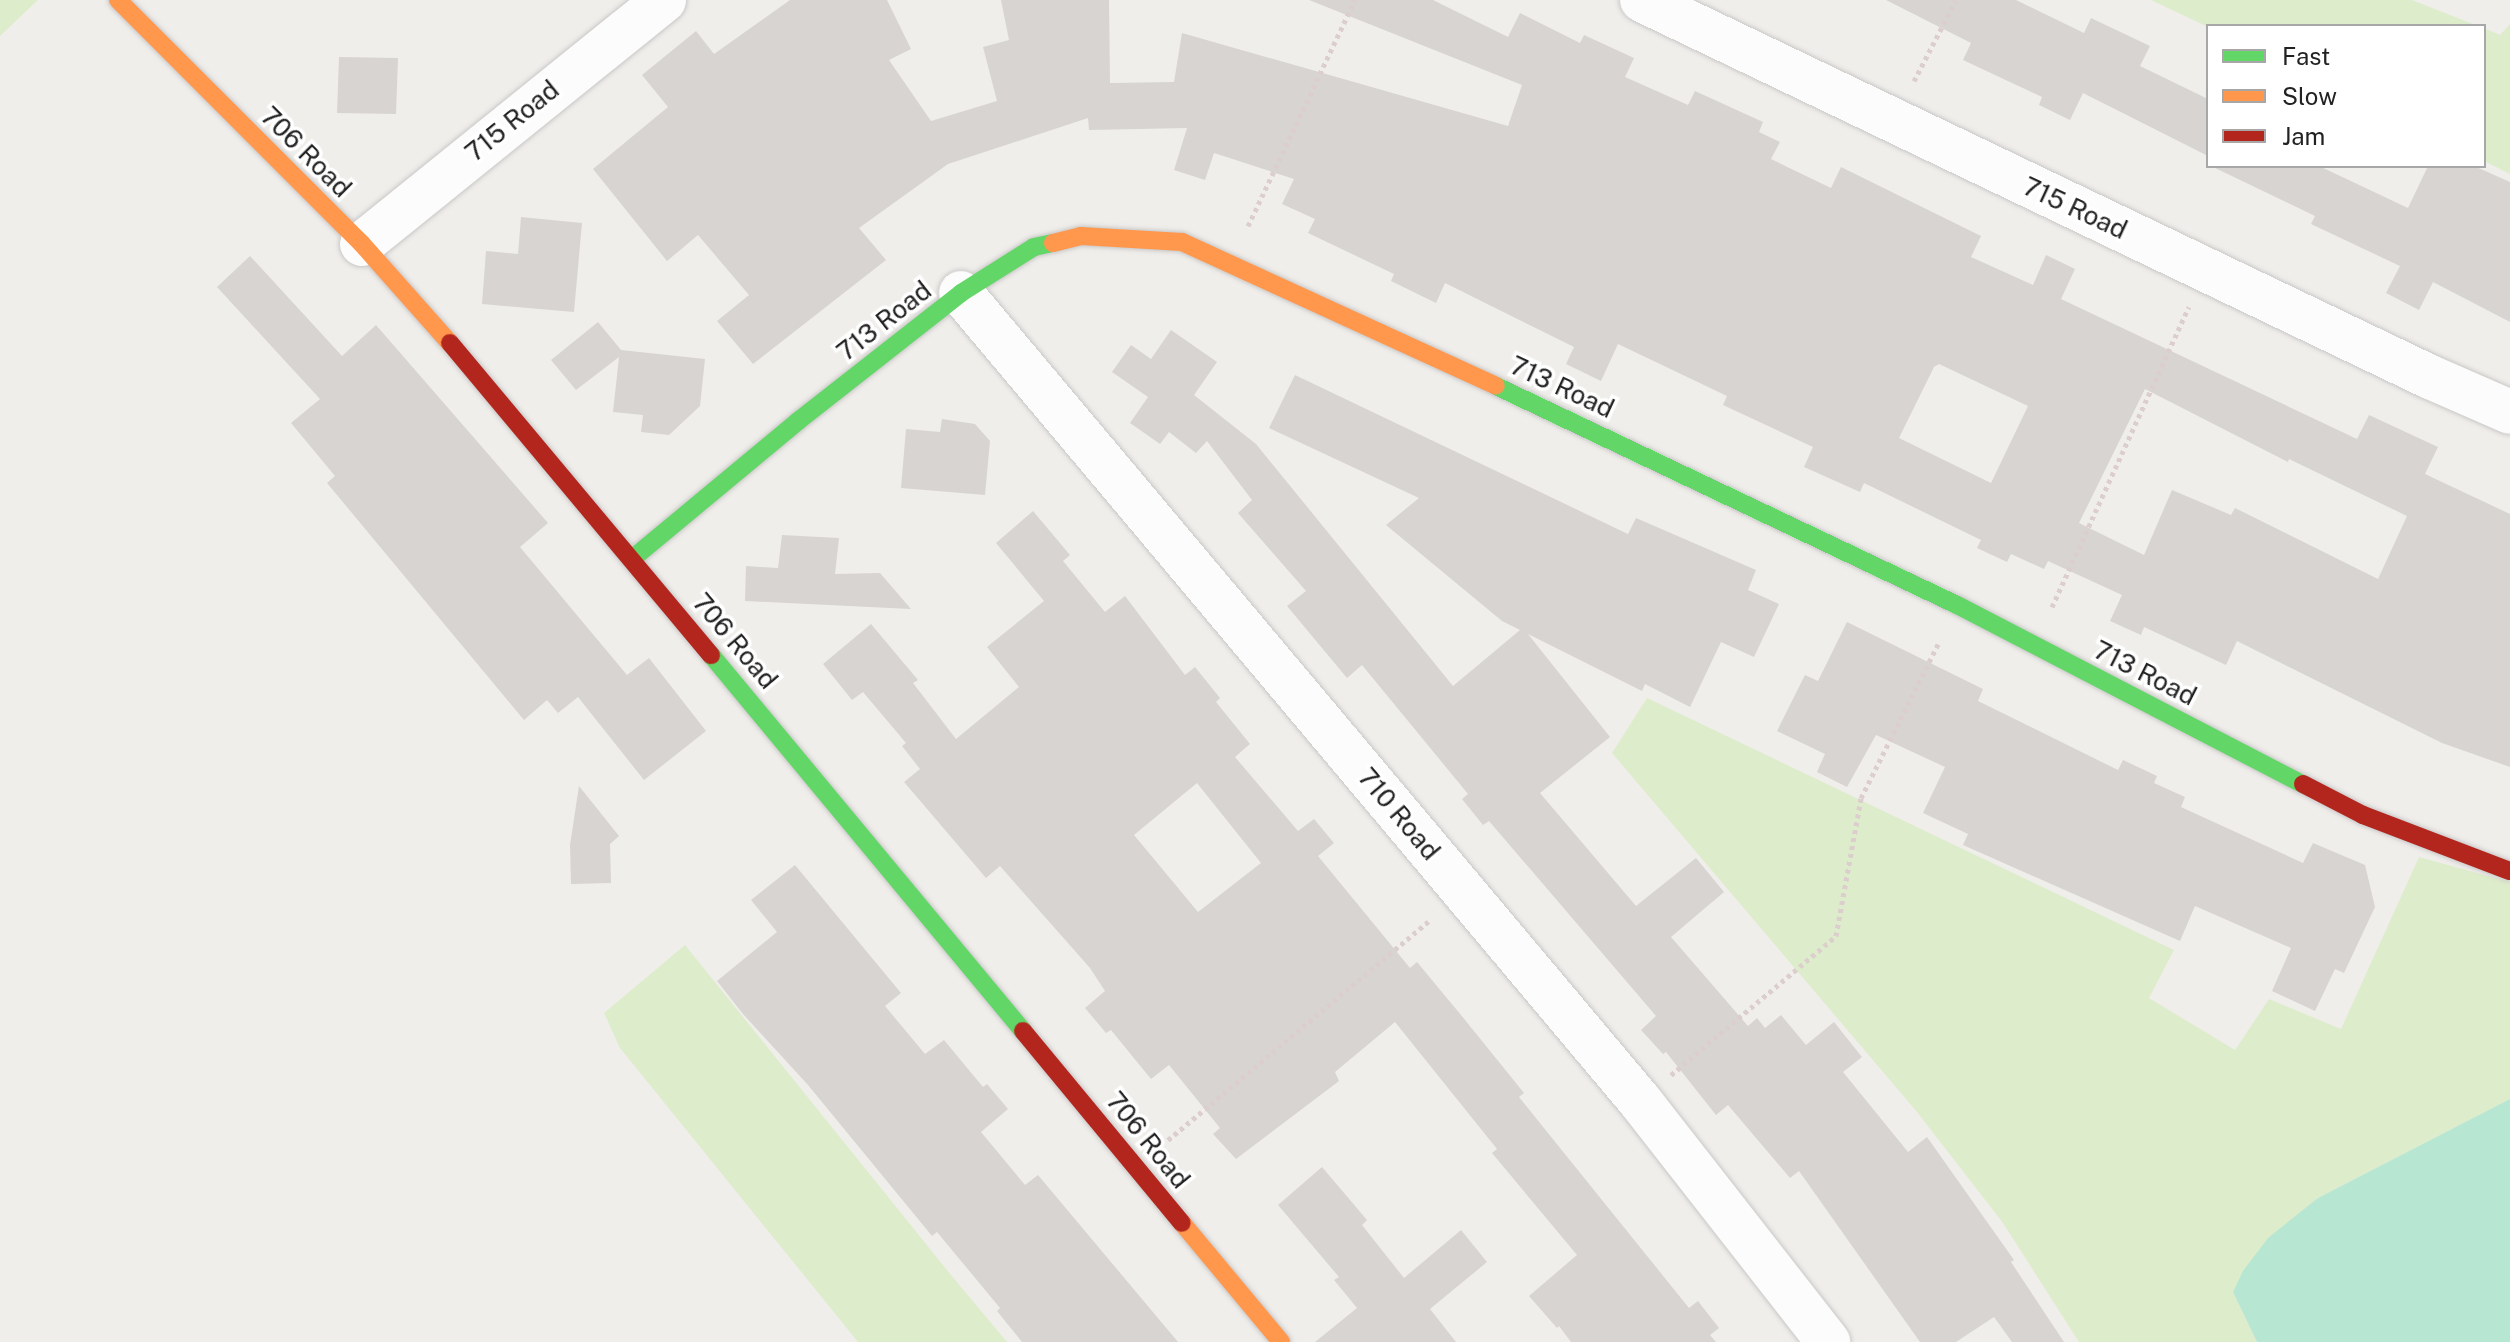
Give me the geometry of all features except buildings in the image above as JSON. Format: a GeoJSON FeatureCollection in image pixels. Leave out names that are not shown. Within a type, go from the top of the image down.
{"type":"FeatureCollection","features":[{"type":"Feature","properties":{"kind":"street","name":"706 Road"},"geometry":{"type":"LineString","coordinates":[[118,0],[362,244],[477,373],[1281,1342]]}},
{"type":"Feature","properties":{"kind":"street","name":"715 Road"},"geometry":{"type":"LineString","coordinates":[[362,244],[664,0]]}},
{"type":"Feature","properties":{"kind":"street","name":"715 Road"},"geometry":{"type":"LineString","coordinates":[[1642,0],[2510,412]]}},
{"type":"Feature","properties":{"kind":"street","name":"713 Road"},"geometry":{"type":"LineString","coordinates":[[632,559],[961,293],[1034,247],[1081,236],[1123,236],[1182,242],[1607,437],[1957,605],[2363,815],[2463,856],[2510,871]]}},
{"type":"Feature","properties":{"kind":"street","name":"710 Road"},"geometry":{"type":"LineString","coordinates":[[961,293],[1640,1101],[1828,1342]]}},
{"type":"Feature","properties":{"kind":"path"},"geometry":{"type":"LineString","coordinates":[[1230,263],[1355,0]]}},
{"type":"Feature","properties":{"kind":"path"},"geometry":{"type":"LineString","coordinates":[[1911,86],[1956,0]]}},
{"type":"Feature","properties":{"kind":"path"},"geometry":{"type":"LineString","coordinates":[[2034,645],[2207,270]]}},
{"type":"Feature","properties":{"kind":"path"},"geometry":{"type":"LineString","coordinates":[[1640,1101],[1836,936],[1861,798],[1957,605]]}},
{"type":"Feature","properties":{"kind":"path"},"geometry":{"type":"LineString","coordinates":[[1136,1166],[1464,892]]}},
{"type":"Feature","properties":{"kind":"green space"},"geometry":{"type":"Polygon","coordinates":[[[0,0],[38,0],[0,36],[0,0]]]}},
{"type":"Feature","properties":{"kind":"green space"},"geometry":{"type":"Polygon","coordinates":[[[2151,0],[2412,0],[2473,24],[2206,24],[2151,0]]]}},
{"type":"Feature","properties":{"kind":"green space"},"geometry":{"type":"Polygon","coordinates":[[[2510,24],[2510,174],[2486,162],[2486,29],[2500,35],[2510,24]]]}},
{"type":"Feature","properties":{"kind":"green space"},"geometry":{"type":"Polygon","coordinates":[[[1647,698],[2174,950],[2149,998],[2235,1050],[2269,999],[2341,1029],[2419,857],[2510,882],[2510,1099],[2318,1198],[2233,1292],[2257,1342],[2079,1342],[2003,1223],[1917,1112],[1612,753],[1647,698]]]}},
{"type":"Feature","properties":{"kind":"green space"},"geometry":{"type":"Polygon","coordinates":[[[685,945],[1007,1342],[858,1342],[620,1048],[604,1013],[685,945]]]}},
{"type":"Feature","properties":{"kind":"green space"},"geometry":{"type":"Polygon","coordinates":[[[2510,1099],[2510,1342],[2257,1342],[2233,1292],[2243,1271],[2268,1238],[2318,1198],[2510,1099]]]}},
{"type":"Feature","properties":{"kind":"traffic: fast"},"geometry":{"type":"LineString","coordinates":[[632,559],[798,421],[961,293],[1034,247],[1053,243]]}},
{"type":"Feature","properties":{"kind":"traffic: fast"},"geometry":{"type":"LineString","coordinates":[[1496,386],[1957,605],[2303,784]]}},
{"type":"Feature","properties":{"kind":"traffic: fast"},"geometry":{"type":"LineString","coordinates":[[711,655],[1023,1031]]}},
{"type":"Feature","properties":{"kind":"traffic: slow"},"geometry":{"type":"LineString","coordinates":[[118,0],[362,244],[450,343]]}},
{"type":"Feature","properties":{"kind":"traffic: slow"},"geometry":{"type":"LineString","coordinates":[[1053,243],[1081,236],[1182,242],[1496,386]]}},
{"type":"Feature","properties":{"kind":"traffic: slow"},"geometry":{"type":"LineString","coordinates":[[1182,1223],[1281,1342]]}},
{"type":"Feature","properties":{"kind":"traffic: jam"},"geometry":{"type":"LineString","coordinates":[[450,343],[711,655]]}},
{"type":"Feature","properties":{"kind":"traffic: jam"},"geometry":{"type":"LineString","coordinates":[[2303,784],[2363,815],[2510,871]]}},
{"type":"Feature","properties":{"kind":"traffic: jam"},"geometry":{"type":"LineString","coordinates":[[1023,1031],[1182,1223]]}}]}
